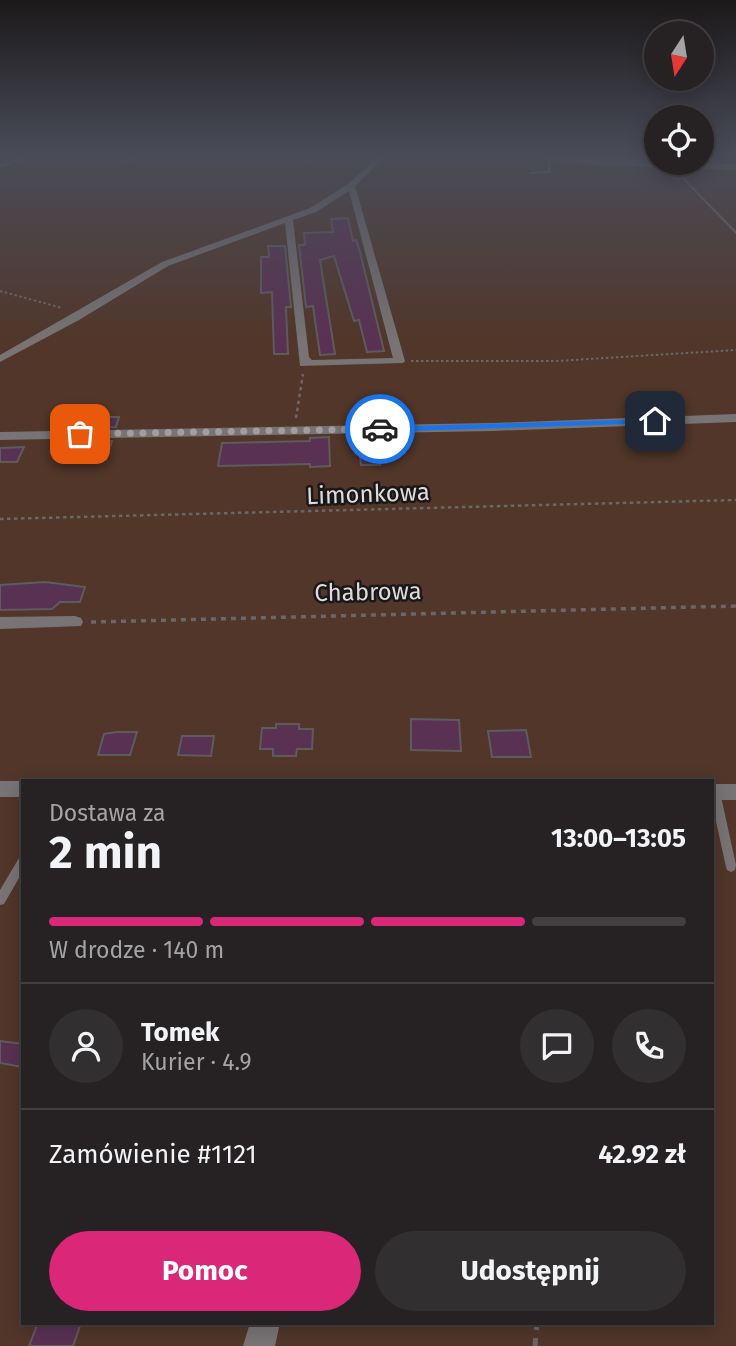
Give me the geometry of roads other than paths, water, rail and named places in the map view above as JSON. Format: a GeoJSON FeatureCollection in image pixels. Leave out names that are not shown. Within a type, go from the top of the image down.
{"type":"FeatureCollection","features":[{"type":"Feature","properties":{"kind":"street"},"geometry":{"type":"LineString","coordinates":[[0,359],[165,264],[292,218]]}},
{"type":"Feature","properties":{"kind":"street"},"geometry":{"type":"LineString","coordinates":[[289,219],[306,362],[399,361],[360,218]]}},
{"type":"Feature","properties":{"kind":"street"},"geometry":{"type":"LineString","coordinates":[[0,436],[493,427],[736,418]]}},
{"type":"Feature","properties":{"kind":"street"},"geometry":{"type":"LineString","coordinates":[[0,623],[75,622]]}},
{"type":"Feature","properties":{"kind":"street"},"geometry":{"type":"LineString","coordinates":[[0,789],[21,789]]}},
{"type":"Feature","properties":{"kind":"street"},"geometry":{"type":"LineString","coordinates":[[714,792],[736,792]]}},
{"type":"Feature","properties":{"kind":"street"},"geometry":{"type":"LineString","coordinates":[[259,1346],[264,1325]]}},
{"type":"Feature","properties":{"kind":"lane"},"geometry":{"type":"LineString","coordinates":[[721,218],[736,233]]}},
{"type":"Feature","properties":{"kind":"lane"},"geometry":{"type":"LineString","coordinates":[[714,792],[731,867]]}},
{"type":"Feature","properties":{"kind":"lane"},"geometry":{"type":"LineString","coordinates":[[0,900],[21,864]]}}]}
